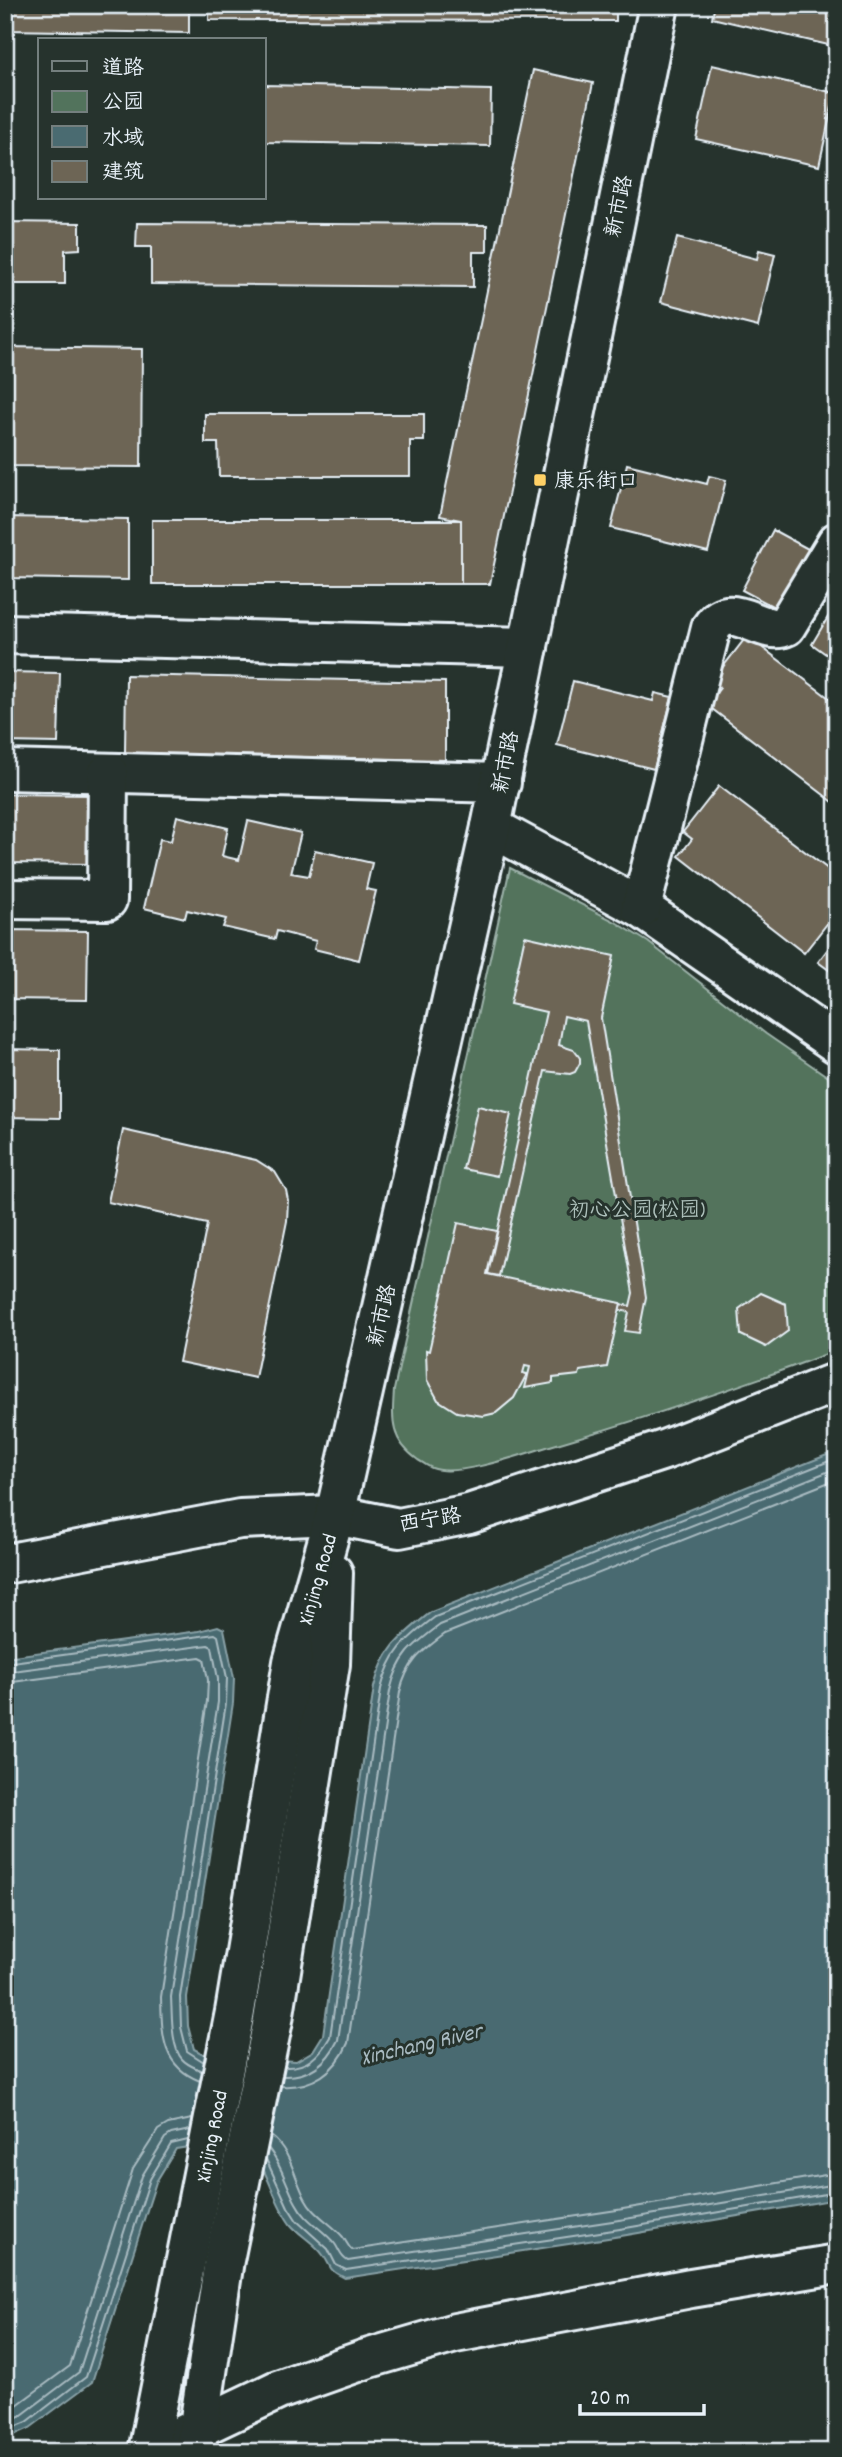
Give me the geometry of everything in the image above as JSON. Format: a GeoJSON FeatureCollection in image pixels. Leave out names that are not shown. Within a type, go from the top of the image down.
{"type":"FeatureCollection","features":[{"type":"Feature","properties":{"kind":"street","name":"新市路"},"geometry":{"type":"LineString","coordinates":[[335,1515],[491,827],[659,5]]}},
{"type":"Feature","properties":{"kind":"street"},"geometry":{"type":"LineString","coordinates":[[642,908],[711,628],[716,621],[727,616],[737,616],[779,629],[786,626],[837,542]]}},
{"type":"Feature","properties":{"kind":"street"},"geometry":{"type":"LineString","coordinates":[[5,634],[528,647]]}},
{"type":"Feature","properties":{"kind":"street"},"geometry":{"type":"LineString","coordinates":[[5,770],[500,783]]}},
{"type":"Feature","properties":{"kind":"street"},"geometry":{"type":"LineString","coordinates":[[5,899],[107,900],[108,773]]}},
{"type":"Feature","properties":{"kind":"street"},"geometry":{"type":"LineString","coordinates":[[491,827],[642,908],[837,1044]]}},
{"type":"Feature","properties":{"kind":"street","name":"西宁路"},"geometry":{"type":"LineString","coordinates":[[5,1564],[240,1519],[335,1515],[399,1528],[469,1514],[664,1450],[837,1382]]}},
{"type":"Feature","properties":{"kind":"street","name":"Xinjing Road"},"geometry":{"type":"LineString","coordinates":[[148,2452],[235,2012],[293,1662],[335,1515]]}},
{"type":"Feature","properties":{"kind":"street","name":"Xinjing Road"},"geometry":{"type":"LineString","coordinates":[[197,2440],[223,2260],[272,2020],[330,1664],[335,1515]]}},
{"type":"Feature","properties":{"kind":"street"},"geometry":{"type":"LineString","coordinates":[[148,2452],[197,2440],[278,2390],[366,2359],[454,2333],[691,2288],[837,2264]]}},
{"type":"Feature","properties":{"kind":"green space","name":"初心公园(松园)"},"geometry":{"type":"Polygon","coordinates":[[[510,868],[614,921],[648,942],[766,1034],[837,1083],[837,1350],[694,1401],[586,1435],[490,1464],[443,1470],[432,1468],[418,1460],[402,1445],[393,1420],[394,1390],[510,868]]]}},
{"type":"Feature","properties":{"kind":"water","name":"Xinchang River"},"geometry":{"type":"Polygon","coordinates":[[[837,1451],[837,2199],[621,2236],[345,2278],[333,2270],[320,2251],[290,2224],[258,2159],[195,2146],[176,2149],[156,2182],[92,2382],[30,2428],[5,2439],[5,1657],[199,1631],[218,1626],[224,1629],[234,1678],[233,1703],[187,1997],[188,2026],[194,2049],[207,2056],[296,2061],[313,2051],[323,2035],[374,1687],[383,1662],[395,1644],[431,1612],[837,1451]]]}},
{"type":"Feature","properties":{"kind":"building"},"geometry":{"type":"Polygon","coordinates":[[[5,5],[189,5],[189,33],[5,30],[5,5]]]}},
{"type":"Feature","properties":{"kind":"building"},"geometry":{"type":"Polygon","coordinates":[[[209,5],[616,5],[616,21],[209,20],[209,5]]]}},
{"type":"Feature","properties":{"kind":"building"},"geometry":{"type":"Polygon","coordinates":[[[715,5],[837,5],[837,47],[712,18],[715,5]]]}},
{"type":"Feature","properties":{"kind":"building"},"geometry":{"type":"Polygon","coordinates":[[[712,65],[835,93],[819,166],[696,139],[712,65]]]}},
{"type":"Feature","properties":{"kind":"building"},"geometry":{"type":"Polygon","coordinates":[[[533,70],[593,83],[490,584],[461,584],[461,520],[440,516],[533,70]]]}},
{"type":"Feature","properties":{"kind":"building"},"geometry":{"type":"Polygon","coordinates":[[[266,85],[491,90],[490,146],[266,142],[266,85]]]}},
{"type":"Feature","properties":{"kind":"building"},"geometry":{"type":"Polygon","coordinates":[[[5,222],[80,223],[80,249],[65,250],[65,284],[5,284],[5,222]]]}},
{"type":"Feature","properties":{"kind":"building"},"geometry":{"type":"Polygon","coordinates":[[[137,223],[487,225],[487,252],[473,252],[473,287],[151,284],[151,247],[136,247],[137,223]]]}},
{"type":"Feature","properties":{"kind":"building"},"geometry":{"type":"Polygon","coordinates":[[[677,238],[757,259],[759,250],[775,254],[758,327],[661,302],[677,238]]]}},
{"type":"Feature","properties":{"kind":"building"},"geometry":{"type":"Polygon","coordinates":[[[5,347],[142,349],[141,467],[5,466],[5,347]]]}},
{"type":"Feature","properties":{"kind":"building"},"geometry":{"type":"Polygon","coordinates":[[[205,414],[424,414],[424,441],[410,441],[410,476],[219,476],[218,443],[205,443],[205,414]]]}},
{"type":"Feature","properties":{"kind":"building"},"geometry":{"type":"Polygon","coordinates":[[[627,464],[707,484],[709,476],[726,480],[708,552],[611,528],[627,464]]]}},
{"type":"Feature","properties":{"kind":"building"},"geometry":{"type":"Polygon","coordinates":[[[5,517],[128,519],[128,580],[5,578],[5,517]]]}},
{"type":"Feature","properties":{"kind":"building"},"geometry":{"type":"Polygon","coordinates":[[[152,520],[461,520],[461,584],[152,584],[152,520]]]}},
{"type":"Feature","properties":{"kind":"building"},"geometry":{"type":"Polygon","coordinates":[[[773,530],[810,550],[778,609],[742,590],[773,530]]]}},
{"type":"Feature","properties":{"kind":"building"},"geometry":{"type":"Polygon","coordinates":[[[837,602],[837,662],[812,644],[837,602]]]}},
{"type":"Feature","properties":{"kind":"building"},"geometry":{"type":"Polygon","coordinates":[[[747,636],[837,704],[837,805],[707,705],[720,688],[712,681],[747,636]]]}},
{"type":"Feature","properties":{"kind":"building"},"geometry":{"type":"Polygon","coordinates":[[[5,672],[60,673],[58,743],[5,742],[5,672]]]}},
{"type":"Feature","properties":{"kind":"building"},"geometry":{"type":"Polygon","coordinates":[[[126,675],[445,682],[445,760],[125,753],[126,675]]]}},
{"type":"Feature","properties":{"kind":"building"},"geometry":{"type":"Polygon","coordinates":[[[573,681],[653,701],[655,693],[672,697],[654,769],[557,745],[573,681]]]}},
{"type":"Feature","properties":{"kind":"building"},"geometry":{"type":"Polygon","coordinates":[[[719,786],[837,876],[837,911],[804,953],[679,856],[692,839],[683,832],[719,786]]]}},
{"type":"Feature","properties":{"kind":"building"},"geometry":{"type":"Polygon","coordinates":[[[5,794],[92,795],[92,864],[5,863],[5,794]]]}},
{"type":"Feature","properties":{"kind":"building"},"geometry":{"type":"Polygon","coordinates":[[[177,816],[228,828],[222,856],[239,860],[248,821],[301,833],[291,873],[309,876],[315,850],[372,863],[366,889],[376,891],[359,960],[314,949],[316,941],[277,931],[275,939],[223,927],[226,919],[187,910],[185,918],[144,908],[160,839],[171,841],[177,816]]]}},
{"type":"Feature","properties":{"kind":"building"},"geometry":{"type":"Polygon","coordinates":[[[5,930],[88,931],[87,1000],[5,999],[5,930]]]}},
{"type":"Feature","properties":{"kind":"building"},"geometry":{"type":"Polygon","coordinates":[[[525,936],[614,956],[601,1018],[646,1297],[639,1333],[625,1331],[629,1312],[619,1310],[620,1304],[630,1306],[633,1293],[586,1021],[564,1016],[559,1045],[574,1050],[580,1063],[575,1072],[570,1074],[545,1071],[499,1276],[488,1274],[546,1012],[510,1004],[525,936]]]}},
{"type":"Feature","properties":{"kind":"building"},"geometry":{"type":"Polygon","coordinates":[[[837,937],[837,976],[818,962],[837,937]]]}},
{"type":"Feature","properties":{"kind":"building"},"geometry":{"type":"Polygon","coordinates":[[[5,1049],[60,1050],[60,1118],[5,1117],[5,1049]]]}},
{"type":"Feature","properties":{"kind":"building"},"geometry":{"type":"Polygon","coordinates":[[[478,1106],[511,1114],[497,1176],[463,1169],[478,1106]]]}},
{"type":"Feature","properties":{"kind":"building"},"geometry":{"type":"Polygon","coordinates":[[[123,1130],[256,1160],[275,1172],[286,1190],[287,1221],[255,1378],[179,1362],[207,1224],[108,1202],[123,1130]]]}},
{"type":"Feature","properties":{"kind":"building"},"geometry":{"type":"Polygon","coordinates":[[[458,1223],[497,1231],[487,1274],[621,1303],[607,1367],[580,1371],[579,1375],[553,1378],[553,1383],[525,1388],[530,1367],[525,1366],[523,1373],[527,1374],[514,1398],[496,1413],[483,1416],[457,1412],[438,1400],[427,1380],[426,1350],[429,1351],[458,1223]]]}},
{"type":"Feature","properties":{"kind":"building"},"geometry":{"type":"Polygon","coordinates":[[[761,1293],[786,1304],[788,1331],[766,1347],[741,1335],[739,1309],[761,1293]]]}},
{"type":"Feature","properties":{"kind":"place","name":"康乐街口"},"geometry":{"type":"Point","coordinates":[540,480]}}]}
